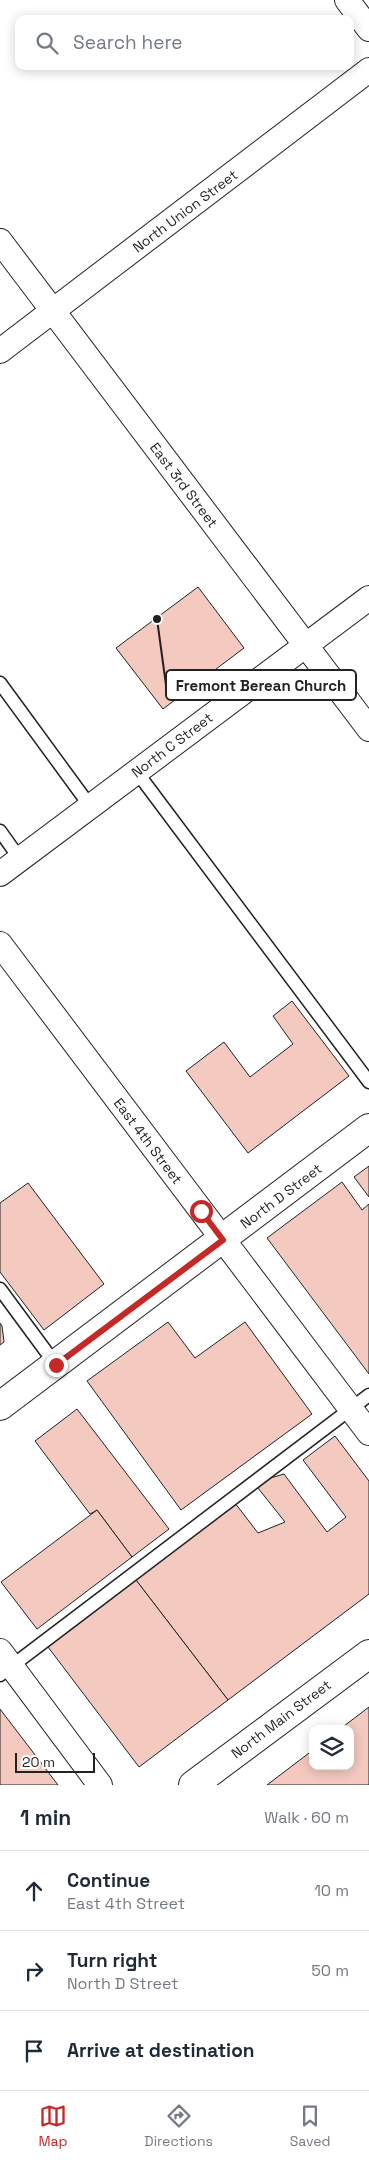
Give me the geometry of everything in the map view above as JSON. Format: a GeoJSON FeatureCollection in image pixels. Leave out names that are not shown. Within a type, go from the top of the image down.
{"type":"FeatureCollection","features":[{"type":"Feature","properties":{"kind":"main road","name":"North D Street"},"geometry":{"type":"LineString","coordinates":[[0,1406],[223,1240],[369,1128]]}},
{"type":"Feature","properties":{"kind":"main road","name":"North Main Street"},"geometry":{"type":"LineString","coordinates":[[193,1785],[369,1654]]}},
{"type":"Feature","properties":{"kind":"street"},"geometry":{"type":"LineString","coordinates":[[347,0],[369,29]]}},
{"type":"Feature","properties":{"kind":"street","name":"North Union Street"},"geometry":{"type":"LineString","coordinates":[[0,351],[369,70]]}},
{"type":"Feature","properties":{"kind":"street","name":"East 3rd Street"},"geometry":{"type":"LineString","coordinates":[[0,241],[369,729]]}},
{"type":"Feature","properties":{"kind":"street","name":"North C Street"},"geometry":{"type":"LineString","coordinates":[[0,874],[369,598]]}},
{"type":"Feature","properties":{"kind":"street","name":"East 4th Street"},"geometry":{"type":"LineString","coordinates":[[0,944],[223,1240],[360,1402],[369,1433]]}},
{"type":"Feature","properties":{"kind":"street"},"geometry":{"type":"LineString","coordinates":[[4,1664],[100,1785]]}},
{"type":"Feature","properties":{"kind":"lane"},"geometry":{"type":"LineString","coordinates":[[0,682],[90,806]]}},
{"type":"Feature","properties":{"kind":"lane"},"geometry":{"type":"LineString","coordinates":[[136,772],[369,1082]]}},
{"type":"Feature","properties":{"kind":"lane"},"geometry":{"type":"LineString","coordinates":[[0,831],[20,859]]}},
{"type":"Feature","properties":{"kind":"lane"},"geometry":{"type":"LineString","coordinates":[[0,1289],[56,1365]]}},
{"type":"Feature","properties":{"kind":"lane"},"geometry":{"type":"LineString","coordinates":[[4,1664],[360,1402]]}},
{"type":"Feature","properties":{"kind":"building"},"geometry":{"type":"Polygon","coordinates":[[[198,587],[244,648],[163,709],[116,648],[198,587]]]}},
{"type":"Feature","properties":{"kind":"building"},"geometry":{"type":"Polygon","coordinates":[[[292,1001],[349,1076],[248,1153],[186,1071],[224,1042],[250,1077],[293,1044],[273,1016],[292,1001]]]}},
{"type":"Feature","properties":{"kind":"building"},"geometry":{"type":"Polygon","coordinates":[[[369,1166],[369,1197],[354,1177],[369,1166]]]}},
{"type":"Feature","properties":{"kind":"building"},"geometry":{"type":"Polygon","coordinates":[[[342,1182],[362,1210],[369,1204],[369,1374],[267,1238],[342,1182]]]}},
{"type":"Feature","properties":{"kind":"building"},"geometry":{"type":"Polygon","coordinates":[[[28,1183],[104,1284],[44,1330],[0,1272],[0,1203],[28,1183]]]}},
{"type":"Feature","properties":{"kind":"building"},"geometry":{"type":"Polygon","coordinates":[[[168,1322],[195,1358],[245,1322],[312,1414],[181,1510],[87,1381],[168,1322]]]}},
{"type":"Feature","properties":{"kind":"building"},"geometry":{"type":"Polygon","coordinates":[[[0,1323],[4,1342],[0,1345],[0,1323]]]}},
{"type":"Feature","properties":{"kind":"building"},"geometry":{"type":"Polygon","coordinates":[[[77,1409],[169,1529],[132,1557],[97,1510],[90,1514],[35,1441],[77,1409]]]}},
{"type":"Feature","properties":{"kind":"building"},"geometry":{"type":"Polygon","coordinates":[[[335,1436],[369,1481],[369,1594],[228,1700],[136,1580],[235,1503],[258,1533],[285,1522],[254,1483],[284,1474],[327,1532],[346,1517],[303,1460],[335,1436]]]}},
{"type":"Feature","properties":{"kind":"building"},"geometry":{"type":"Polygon","coordinates":[[[97,1510],[132,1557],[37,1629],[1,1582],[97,1510]]]}},
{"type":"Feature","properties":{"kind":"building"},"geometry":{"type":"Polygon","coordinates":[[[136,1580],[228,1700],[139,1767],[48,1647],[136,1580]]]}},
{"type":"Feature","properties":{"kind":"building"},"geometry":{"type":"Polygon","coordinates":[[[369,1707],[369,1785],[267,1785],[309,1753],[309,1770],[354,1770],[354,1725],[345,1725],[369,1707]]]}},
{"type":"Feature","properties":{"kind":"building"},"geometry":{"type":"Polygon","coordinates":[[[0,1709],[58,1785],[0,1785],[0,1709]]]}},
{"type":"Feature","properties":{"kind":"place","name":"Fremont Berean Church"},"geometry":{"type":"Point","coordinates":[157,619]}},
{"type":"Feature","properties":{"kind":"route"},"geometry":{"type":"LineString","coordinates":[[56,1365],[223,1240],[201,1211]]}}]}
